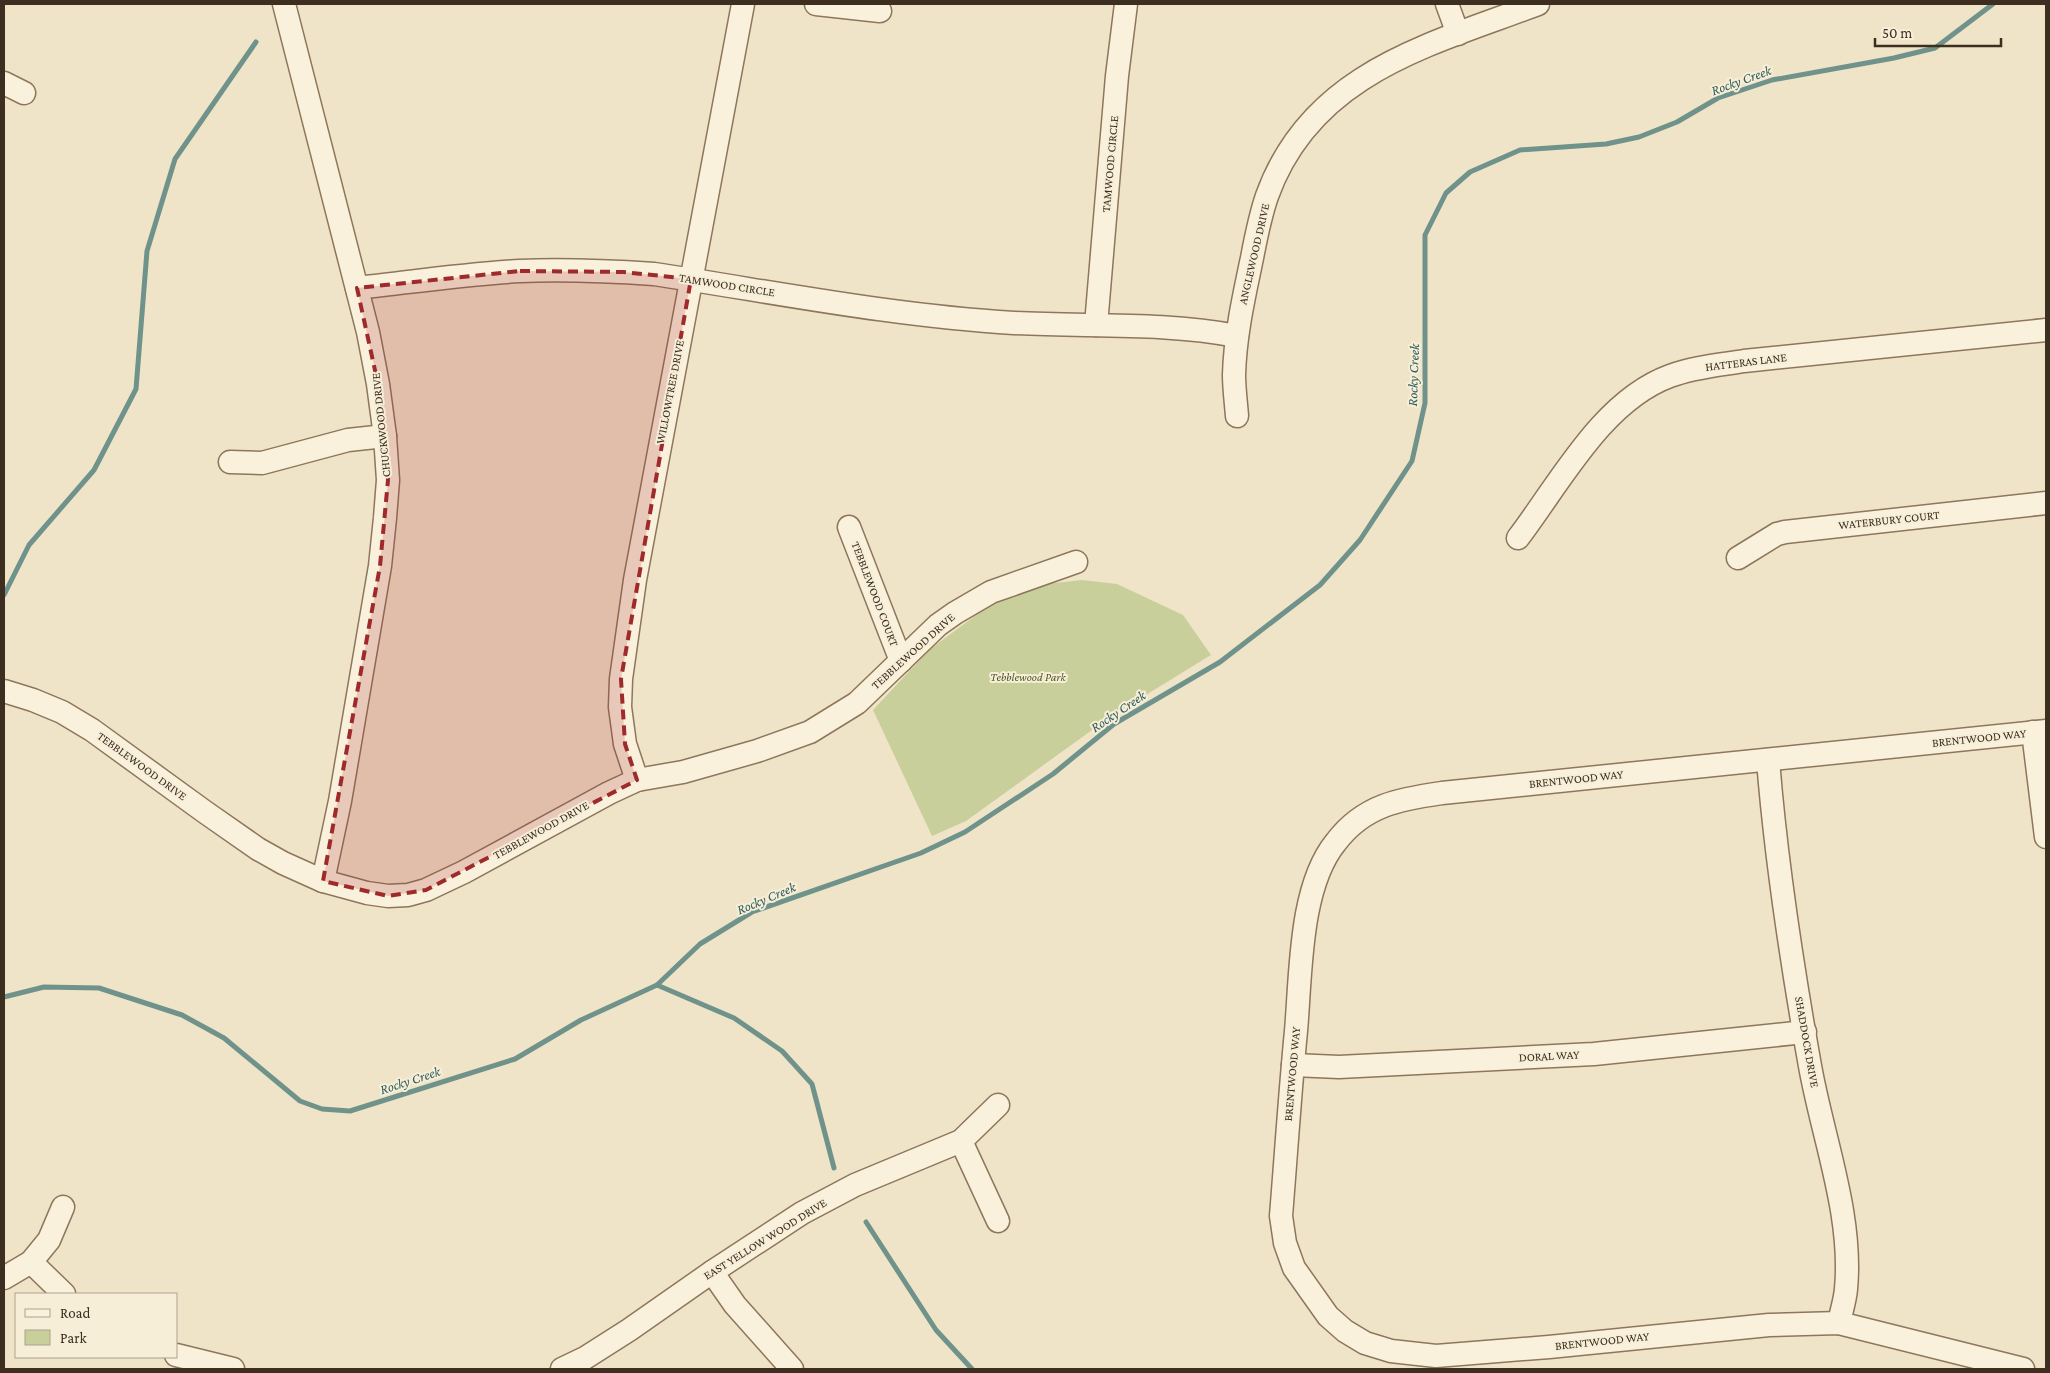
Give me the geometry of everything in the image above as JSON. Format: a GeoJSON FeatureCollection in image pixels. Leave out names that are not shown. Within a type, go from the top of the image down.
{"type":"FeatureCollection","features":[{"type":"Feature","properties":{"kind":"street","name":"CHUCKWOOD DRIVE"},"geometry":{"type":"LineString","coordinates":[[284,4],[357,288],[378,384],[385,436],[388,480],[380,566],[340,801],[323,881]]}},
{"type":"Feature","properties":{"kind":"street","name":"WILLOWTREE DRIVE"},"geometry":{"type":"LineString","coordinates":[[637,780],[625,744],[620,708],[621,679],[635,580],[743,4]]}},
{"type":"Feature","properties":{"kind":"street"},"geometry":{"type":"LineString","coordinates":[[816,4],[880,12]]}},
{"type":"Feature","properties":{"kind":"street","name":"TAMWOOD CIRCLE"},"geometry":{"type":"LineString","coordinates":[[1096,325],[1117,76],[1126,4]]}},
{"type":"Feature","properties":{"kind":"street"},"geometry":{"type":"LineString","coordinates":[[1447,4],[1458,34]]}},
{"type":"Feature","properties":{"kind":"street","name":"ANGLEWOOD DRIVE"},"geometry":{"type":"LineString","coordinates":[[1237,416],[1234,375],[1237,336],[1260,221],[1267,196],[1282,164],[1298,138],[1336,96],[1370,72],[1418,50],[1538,4]]}},
{"type":"Feature","properties":{"kind":"street"},"geometry":{"type":"LineString","coordinates":[[4,83],[24,93]]}},
{"type":"Feature","properties":{"kind":"street","name":"TAMWOOD CIRCLE"},"geometry":{"type":"LineString","coordinates":[[357,288],[456,276],[520,271],[623,272],[691,279],[911,314],[1014,323],[1203,329],[1237,336]]}},
{"type":"Feature","properties":{"kind":"street","name":"HATTERAS LANE"},"geometry":{"type":"LineString","coordinates":[[1518,538],[1597,430],[1630,399],[1669,376],[1744,361],[2046,330]]}},
{"type":"Feature","properties":{"kind":"street"},"geometry":{"type":"LineString","coordinates":[[230,462],[262,463],[334,443],[385,436]]}},
{"type":"Feature","properties":{"kind":"street","name":"WATERBURY COURT"},"geometry":{"type":"LineString","coordinates":[[1738,558],[1777,534],[1785,532],[2046,503]]}},
{"type":"Feature","properties":{"kind":"street","name":"TEBBLEWOOD COURT"},"geometry":{"type":"LineString","coordinates":[[850,527],[901,661]]}},
{"type":"Feature","properties":{"kind":"street","name":"TEBBLEWOOD DRIVE"},"geometry":{"type":"LineString","coordinates":[[4,691],[62,712],[92,730],[258,849],[323,881],[367,893],[388,896],[408,895],[426,890],[464,872],[609,793],[637,780],[683,772],[757,751],[810,732],[857,703],[938,626],[972,602],[1015,582],[1076,562]]}},
{"type":"Feature","properties":{"kind":"street"},"geometry":{"type":"LineString","coordinates":[[2040,732],[2046,837]]}},
{"type":"Feature","properties":{"kind":"street","name":"BRENTWOOD WAY"},"geometry":{"type":"LineString","coordinates":[[2023,1369],[1839,1323],[1769,1325],[1549,1347],[1436,1356],[1391,1351],[1365,1343],[1345,1331],[1328,1316],[1294,1268],[1285,1243],[1281,1216],[1303,950],[1314,884],[1322,862],[1335,843],[1359,819],[1382,806],[1399,800],[1442,793],[2040,732]]}},
{"type":"Feature","properties":{"kind":"street","name":"SHADDOCK DRIVE"},"geometry":{"type":"LineString","coordinates":[[1768,760],[1787,926],[1805,1032],[1845,1236],[1846,1290],[1839,1323]]}},
{"type":"Feature","properties":{"kind":"street","name":"DORAL WAY"},"geometry":{"type":"LineString","coordinates":[[1293,1065],[1339,1067],[1574,1055],[1805,1032]]}},
{"type":"Feature","properties":{"kind":"street","name":"EAST YELLOW WOOD DRIVE"},"geometry":{"type":"LineString","coordinates":[[562,1369],[585,1358],[629,1330],[712,1272],[825,1200],[855,1185],[961,1141],[998,1105]]}},
{"type":"Feature","properties":{"kind":"street"},"geometry":{"type":"LineString","coordinates":[[961,1141],[998,1220]]}},
{"type":"Feature","properties":{"kind":"street"},"geometry":{"type":"LineString","coordinates":[[4,1278],[32,1262],[50,1240],[63,1207]]}},
{"type":"Feature","properties":{"kind":"street"},"geometry":{"type":"LineString","coordinates":[[32,1262],[63,1293]]}},
{"type":"Feature","properties":{"kind":"street"},"geometry":{"type":"LineString","coordinates":[[712,1272],[735,1305],[792,1369]]}},
{"type":"Feature","properties":{"kind":"street"},"geometry":{"type":"LineString","coordinates":[[178,1355],[233,1369]]}},
{"type":"Feature","properties":{"kind":"highlighted area"},"geometry":{"type":"Polygon","coordinates":[[[520,271],[623,272],[691,279],[621,679],[625,744],[637,780],[426,890],[388,896],[323,881],[380,566],[388,480],[378,384],[357,288],[520,271]]]}},
{"type":"Feature","properties":{"kind":"green space","name":"Tebblewood Park"},"geometry":{"type":"Polygon","coordinates":[[[1082,580],[1117,584],[1183,615],[1211,655],[1110,717],[966,821],[932,836],[873,710],[929,650],[995,601],[1037,585],[1082,580]]]}},
{"type":"Feature","properties":{"kind":"waterway","name":"Rocky Creek"},"geometry":{"type":"LineString","coordinates":[[4,997],[44,987],[99,988],[182,1015],[224,1038],[300,1101],[322,1109],[350,1111],[515,1059],[581,1020],[657,985],[700,944],[752,912],[921,853],[965,832],[1053,774],[1114,724],[1220,662],[1320,585],[1360,540],[1412,461],[1425,403],[1425,235],[1446,193],[1470,172],[1520,150],[1606,144],[1639,137],[1677,122],[1718,98],[1772,80],[1894,58],[1935,48],[1993,4]]}},
{"type":"Feature","properties":{"kind":"waterway"},"geometry":{"type":"LineString","coordinates":[[4,595],[29,545],[94,470],[136,389],[147,251],[175,159],[256,42]]}},
{"type":"Feature","properties":{"kind":"waterway"},"geometry":{"type":"LineString","coordinates":[[657,985],[734,1018],[782,1051],[812,1084],[834,1168]]}},
{"type":"Feature","properties":{"kind":"waterway"},"geometry":{"type":"LineString","coordinates":[[866,1222],[936,1330],[972,1369]]}}]}
